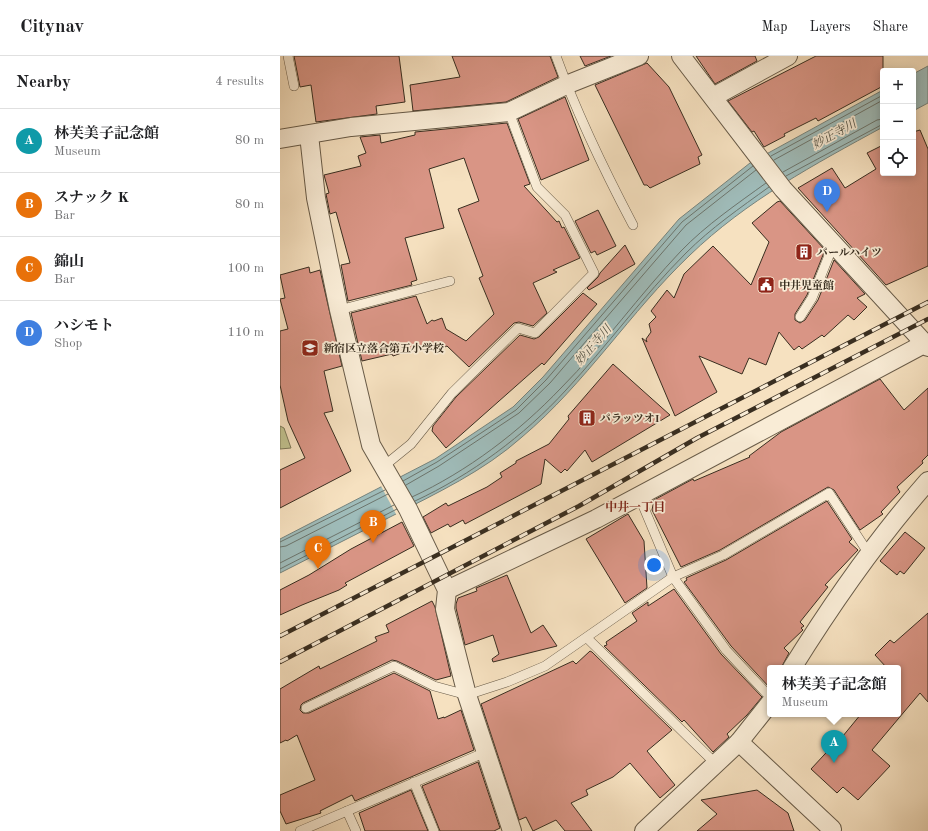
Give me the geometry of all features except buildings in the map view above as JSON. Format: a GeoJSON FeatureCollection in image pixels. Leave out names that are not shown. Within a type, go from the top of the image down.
{"type":"FeatureCollection","features":[{"type":"Feature","properties":{"kind":"street"},"geometry":{"type":"LineString","coordinates":[[280,140],[306,134],[351,127],[509,112],[566,85],[639,56]]}},
{"type":"Feature","properties":{"kind":"street"},"geometry":{"type":"LineString","coordinates":[[447,590],[596,519],[926,346],[780,185],[681,56]]}},
{"type":"Feature","properties":{"kind":"street"},"geometry":{"type":"LineString","coordinates":[[713,97],[788,56]]}},
{"type":"Feature","properties":{"kind":"street"},"geometry":{"type":"LineString","coordinates":[[306,134],[316,198],[339,310],[371,446],[408,508],[447,590],[445,609],[467,695],[512,831]]}},
{"type":"Feature","properties":{"kind":"street"},"geometry":{"type":"LineString","coordinates":[[794,665],[823,619],[869,554],[898,516],[928,481]]}},
{"type":"Feature","properties":{"kind":"street"},"geometry":{"type":"LineString","coordinates":[[644,831],[739,742],[767,707]]}},
{"type":"Feature","properties":{"kind":"street"},"geometry":{"type":"LineString","coordinates":[[739,742],[832,829]]}},
{"type":"Feature","properties":{"kind":"lane"},"geometry":{"type":"LineString","coordinates":[[288,56],[294,86]]}},
{"type":"Feature","properties":{"kind":"lane"},"geometry":{"type":"LineString","coordinates":[[556,56],[566,85],[613,187],[633,225]]}},
{"type":"Feature","properties":{"kind":"lane"},"geometry":{"type":"LineString","coordinates":[[384,466],[411,444],[452,393],[518,328],[535,333],[594,273],[565,215],[537,187],[509,112]]}},
{"type":"Feature","properties":{"kind":"lane"},"geometry":{"type":"LineString","coordinates":[[800,317],[812,298],[834,243]]}},
{"type":"Feature","properties":{"kind":"lane"},"geometry":{"type":"LineString","coordinates":[[339,310],[450,281]]}},
{"type":"Feature","properties":{"kind":"lane"},"geometry":{"type":"LineString","coordinates":[[306,708],[394,666],[434,686],[467,695],[507,682],[545,666],[673,577],[723,554],[829,493],[869,554]]}},
{"type":"Feature","properties":{"kind":"lane"},"geometry":{"type":"LineString","coordinates":[[639,496],[673,577],[726,650],[767,695]]}},
{"type":"Feature","properties":{"kind":"lane"},"geometry":{"type":"LineString","coordinates":[[587,638],[716,764]]}},
{"type":"Feature","properties":{"kind":"lane"},"geometry":{"type":"LineString","coordinates":[[300,831],[486,752]]}},
{"type":"Feature","properties":{"kind":"lane"},"geometry":{"type":"LineString","coordinates":[[414,782],[434,831]]}},
{"type":"Feature","properties":{"kind":"lane"},"geometry":{"type":"LineString","coordinates":[[347,811],[356,831]]}},
{"type":"Feature","properties":{"kind":"green space"},"geometry":{"type":"Polygon","coordinates":[[[280,426],[284,428],[291,448],[280,449],[280,426]]]}},
{"type":"Feature","properties":{"kind":"water"},"geometry":{"type":"Polygon","coordinates":[[[928,66],[928,103],[916,109],[916,104],[916,72],[928,66]]]}},
{"type":"Feature","properties":{"kind":"water","name":"妙正寺川"},"geometry":{"type":"Polygon","coordinates":[[[880,92],[880,129],[782,185],[734,217],[690,255],[668,277],[567,394],[522,437],[492,460],[460,481],[280,573],[280,539],[435,459],[513,407],[543,377],[679,219],[750,163],[880,92]]]}},
{"type":"Feature","properties":{"kind":"pier"},"geometry":{"type":"Polygon","coordinates":[[[399,476],[415,507],[397,516],[381,486],[399,476]]]}},
{"type":"Feature","properties":{"kind":"railway"},"geometry":{"type":"LineString","coordinates":[[280,636],[928,302]]}},
{"type":"Feature","properties":{"kind":"railway"},"geometry":{"type":"LineString","coordinates":[[280,662],[579,506],[697,438],[928,319]]}},
{"type":"Feature","properties":{"kind":"place","name":"ハシモト"},"geometry":{"type":"Point","coordinates":[827,212]}},
{"type":"Feature","properties":{"kind":"place","name":"パールハイツ"},"geometry":{"type":"Point","coordinates":[804,252]}},
{"type":"Feature","properties":{"kind":"place","name":"中井児童館"},"geometry":{"type":"Point","coordinates":[766,285]}},
{"type":"Feature","properties":{"kind":"place","name":"新宿区立落合第五小学校"},"geometry":{"type":"Point","coordinates":[310,348]}},
{"type":"Feature","properties":{"kind":"place","name":"パラッツオI"},"geometry":{"type":"Point","coordinates":[587,418]}},
{"type":"Feature","properties":{"kind":"place","name":"スナック K"},"geometry":{"type":"Point","coordinates":[373,543]}},
{"type":"Feature","properties":{"kind":"place","name":"錦山"},"geometry":{"type":"Point","coordinates":[318,569]}},
{"type":"Feature","properties":{"kind":"place","name":"林芙美子記念館"},"geometry":{"type":"Point","coordinates":[834,763]}},
{"type":"Feature","properties":{"kind":"district","name":"中井一丁目"},"geometry":{"type":"Point","coordinates":[635,507]}}]}
